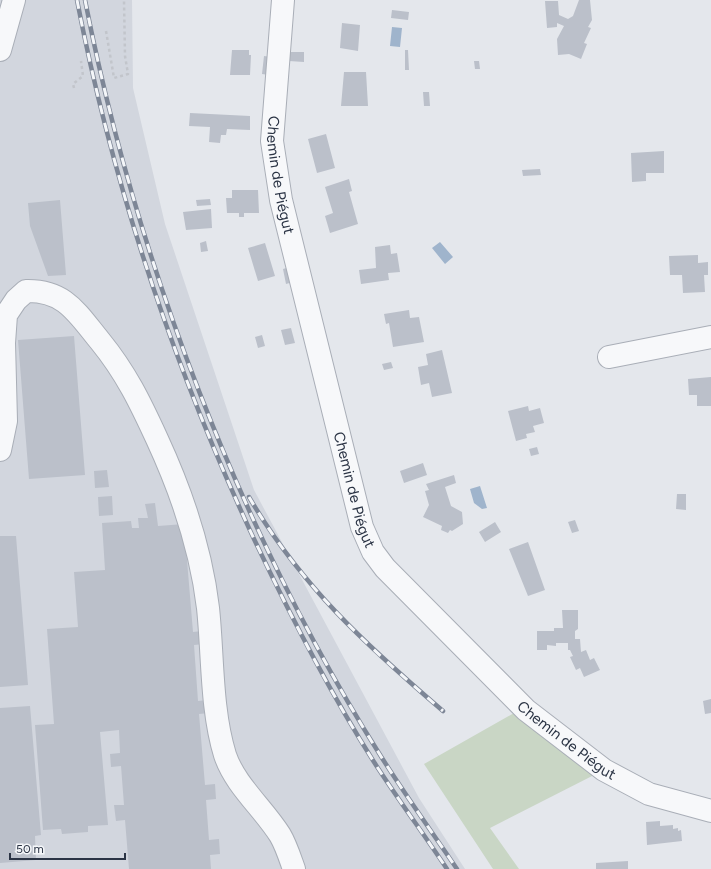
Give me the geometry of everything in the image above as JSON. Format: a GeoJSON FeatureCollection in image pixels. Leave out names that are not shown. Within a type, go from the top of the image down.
{"type":"FeatureCollection","features":[{"type":"Feature","properties":{"kind":"street"},"geometry":{"type":"LineString","coordinates":[[0,50],[14,0]]}},
{"type":"Feature","properties":{"kind":"street","name":"Chemin de Piégut"},"geometry":{"type":"LineString","coordinates":[[283,0],[272,141],[281,200],[362,527],[373,552],[385,568],[526,710],[592,761],[604,770],[649,794],[711,811]]}},
{"type":"Feature","properties":{"kind":"street"},"geometry":{"type":"LineString","coordinates":[[0,450],[6,421],[4,343],[6,315],[16,300],[26,291],[40,290],[58,295],[79,315],[119,365],[137,396],[176,481],[191,525],[203,575],[212,644],[218,719],[226,757],[237,778],[281,836],[294,869]]}},
{"type":"Feature","properties":{"kind":"street"},"geometry":{"type":"LineString","coordinates":[[609,357],[711,337]]}},
{"type":"Feature","properties":{"kind":"path"},"geometry":{"type":"LineString","coordinates":[[106,31],[114,78],[128,74],[125,56],[124,0]]}},
{"type":"Feature","properties":{"kind":"path"},"geometry":{"type":"LineString","coordinates":[[74,88],[73,84],[83,76],[82,61]]}},
{"type":"Feature","properties":{"kind":"shaded area"},"geometry":{"type":"Polygon","coordinates":[[[0,0],[132,0],[133,88],[165,224],[254,490],[419,798],[465,869],[0,869],[0,0]]]}},
{"type":"Feature","properties":{"kind":"green space"},"geometry":{"type":"Polygon","coordinates":[[[514,713],[598,773],[490,828],[519,869],[493,869],[424,764],[514,713]]]}},
{"type":"Feature","properties":{"kind":"water"},"geometry":{"type":"Polygon","coordinates":[[[392,27],[402,28],[400,47],[390,46],[392,27]]]}},
{"type":"Feature","properties":{"kind":"water"},"geometry":{"type":"Polygon","coordinates":[[[440,242],[453,257],[445,264],[432,248],[440,242]]]}},
{"type":"Feature","properties":{"kind":"water"},"geometry":{"type":"Polygon","coordinates":[[[480,486],[487,508],[482,509],[474,503],[470,489],[480,486]]]}},
{"type":"Feature","properties":{"kind":"building"},"geometry":{"type":"Polygon","coordinates":[[[579,0],[590,0],[592,20],[588,27],[591,28],[584,43],[587,44],[581,59],[569,54],[558,55],[557,39],[564,26],[557,23],[557,27],[547,28],[545,1],[558,1],[559,15],[568,19],[573,16],[579,0]]]}},
{"type":"Feature","properties":{"kind":"building"},"geometry":{"type":"Polygon","coordinates":[[[392,10],[409,12],[408,20],[391,18],[392,10]]]}},
{"type":"Feature","properties":{"kind":"building"},"geometry":{"type":"Polygon","coordinates":[[[342,23],[360,25],[358,51],[340,48],[342,23]]]}},
{"type":"Feature","properties":{"kind":"building"},"geometry":{"type":"Polygon","coordinates":[[[232,50],[249,50],[249,55],[251,55],[250,75],[230,75],[232,50]]]}},
{"type":"Feature","properties":{"kind":"building"},"geometry":{"type":"Polygon","coordinates":[[[405,50],[408,50],[409,70],[405,70],[405,50]]]}},
{"type":"Feature","properties":{"kind":"building"},"geometry":{"type":"Polygon","coordinates":[[[290,52],[304,52],[304,62],[289,61],[290,52]]]}},
{"type":"Feature","properties":{"kind":"building"},"geometry":{"type":"Polygon","coordinates":[[[264,56],[271,57],[269,75],[262,74],[264,56]]]}},
{"type":"Feature","properties":{"kind":"building"},"geometry":{"type":"Polygon","coordinates":[[[474,61],[479,61],[480,69],[475,69],[474,61]]]}},
{"type":"Feature","properties":{"kind":"building"},"geometry":{"type":"Polygon","coordinates":[[[344,72],[366,72],[368,106],[341,106],[344,72]]]}},
{"type":"Feature","properties":{"kind":"building"},"geometry":{"type":"Polygon","coordinates":[[[423,92],[429,92],[430,106],[424,106],[423,92]]]}},
{"type":"Feature","properties":{"kind":"building"},"geometry":{"type":"Polygon","coordinates":[[[190,113],[250,116],[250,130],[227,129],[226,135],[221,135],[220,143],[209,142],[210,127],[189,126],[190,113]]]}},
{"type":"Feature","properties":{"kind":"building"},"geometry":{"type":"Polygon","coordinates":[[[326,134],[335,168],[317,173],[308,139],[326,134]]]}},
{"type":"Feature","properties":{"kind":"building"},"geometry":{"type":"Polygon","coordinates":[[[664,151],[664,173],[646,173],[646,181],[632,182],[631,153],[664,151]]]}},
{"type":"Feature","properties":{"kind":"building"},"geometry":{"type":"Polygon","coordinates":[[[540,169],[541,175],[523,176],[522,170],[540,169]]]}},
{"type":"Feature","properties":{"kind":"building"},"geometry":{"type":"Polygon","coordinates":[[[349,179],[352,191],[349,192],[358,224],[330,233],[325,216],[333,213],[325,187],[349,179]]]}},
{"type":"Feature","properties":{"kind":"building"},"geometry":{"type":"Polygon","coordinates":[[[232,190],[258,190],[259,213],[244,213],[244,217],[239,217],[239,213],[227,213],[226,198],[232,198],[232,190]]]}},
{"type":"Feature","properties":{"kind":"building"},"geometry":{"type":"Polygon","coordinates":[[[210,199],[211,205],[197,206],[196,200],[210,199]]]}},
{"type":"Feature","properties":{"kind":"building"},"geometry":{"type":"Polygon","coordinates":[[[60,200],[66,275],[48,276],[30,226],[28,203],[60,200]]]}},
{"type":"Feature","properties":{"kind":"building"},"geometry":{"type":"Polygon","coordinates":[[[211,209],[212,228],[186,230],[183,212],[211,209]]]}},
{"type":"Feature","properties":{"kind":"building"},"geometry":{"type":"Polygon","coordinates":[[[206,241],[208,251],[201,252],[200,243],[206,241]]]}},
{"type":"Feature","properties":{"kind":"building"},"geometry":{"type":"Polygon","coordinates":[[[265,243],[275,276],[258,281],[248,248],[265,243]]]}},
{"type":"Feature","properties":{"kind":"building"},"geometry":{"type":"Polygon","coordinates":[[[390,245],[391,254],[397,253],[400,272],[388,273],[389,280],[361,284],[359,270],[376,268],[375,247],[390,245]]]}},
{"type":"Feature","properties":{"kind":"building"},"geometry":{"type":"Polygon","coordinates":[[[698,255],[698,263],[708,262],[708,275],[704,275],[705,292],[683,293],[682,275],[670,275],[669,256],[698,255]]]}},
{"type":"Feature","properties":{"kind":"building"},"geometry":{"type":"Polygon","coordinates":[[[290,267],[293,282],[286,284],[283,269],[290,267]]]}},
{"type":"Feature","properties":{"kind":"building"},"geometry":{"type":"Polygon","coordinates":[[[409,310],[410,318],[419,317],[424,342],[393,347],[389,323],[386,324],[384,314],[409,310]]]}},
{"type":"Feature","properties":{"kind":"building"},"geometry":{"type":"Polygon","coordinates":[[[291,328],[295,343],[285,345],[281,330],[291,328]]]}},
{"type":"Feature","properties":{"kind":"building"},"geometry":{"type":"Polygon","coordinates":[[[262,335],[265,346],[258,348],[255,337],[262,335]]]}},
{"type":"Feature","properties":{"kind":"building"},"geometry":{"type":"Polygon","coordinates":[[[74,336],[85,475],[29,479],[18,340],[74,336]]]}},
{"type":"Feature","properties":{"kind":"building"},"geometry":{"type":"Polygon","coordinates":[[[442,350],[452,393],[432,397],[429,383],[421,385],[418,367],[428,365],[426,354],[442,350]]]}},
{"type":"Feature","properties":{"kind":"building"},"geometry":{"type":"Polygon","coordinates":[[[391,362],[393,368],[384,370],[382,364],[391,362]]]}},
{"type":"Feature","properties":{"kind":"building"},"geometry":{"type":"Polygon","coordinates":[[[711,377],[711,406],[697,406],[697,395],[689,395],[688,379],[711,377]]]}},
{"type":"Feature","properties":{"kind":"building"},"geometry":{"type":"Polygon","coordinates":[[[528,406],[529,411],[540,408],[544,423],[533,426],[535,432],[526,434],[527,438],[516,441],[508,411],[528,406]]]}},
{"type":"Feature","properties":{"kind":"building"},"geometry":{"type":"Polygon","coordinates":[[[537,447],[539,454],[531,456],[529,449],[537,447]]]}},
{"type":"Feature","properties":{"kind":"building"},"geometry":{"type":"Polygon","coordinates":[[[423,463],[427,475],[404,483],[400,471],[423,463]]]}},
{"type":"Feature","properties":{"kind":"building"},"geometry":{"type":"Polygon","coordinates":[[[107,470],[109,487],[95,488],[94,471],[107,470]]]}},
{"type":"Feature","properties":{"kind":"building"},"geometry":{"type":"Polygon","coordinates":[[[454,475],[456,483],[445,487],[451,506],[462,512],[463,524],[452,531],[450,530],[448,533],[441,530],[442,526],[423,517],[429,505],[425,491],[429,490],[426,484],[454,475]]]}},
{"type":"Feature","properties":{"kind":"building"},"geometry":{"type":"Polygon","coordinates":[[[677,494],[686,494],[686,510],[676,509],[677,494]]]}},
{"type":"Feature","properties":{"kind":"building"},"geometry":{"type":"Polygon","coordinates":[[[112,496],[113,515],[99,516],[98,497],[112,496]]]}},
{"type":"Feature","properties":{"kind":"building"},"geometry":{"type":"Polygon","coordinates":[[[155,503],[158,526],[184,524],[193,632],[202,631],[204,644],[194,645],[198,701],[208,700],[209,713],[199,714],[205,785],[215,784],[216,799],[206,800],[209,840],[219,839],[220,854],[210,855],[211,869],[129,869],[125,820],[116,821],[114,805],[124,805],[121,766],[111,767],[110,754],[120,753],[119,730],[100,732],[108,825],[88,826],[88,832],[62,834],[61,829],[43,830],[35,725],[54,724],[47,629],[78,627],[74,572],[105,570],[102,523],[131,521],[132,528],[139,528],[138,518],[148,518],[145,504],[155,503]]]}},
{"type":"Feature","properties":{"kind":"building"},"geometry":{"type":"Polygon","coordinates":[[[575,520],[579,531],[572,533],[568,522],[575,520]]]}},
{"type":"Feature","properties":{"kind":"building"},"geometry":{"type":"Polygon","coordinates":[[[495,522],[501,532],[485,542],[479,532],[495,522]]]}},
{"type":"Feature","properties":{"kind":"building"},"geometry":{"type":"Polygon","coordinates":[[[0,536],[16,536],[28,685],[0,687],[0,536]]]}},
{"type":"Feature","properties":{"kind":"building"},"geometry":{"type":"Polygon","coordinates":[[[528,542],[545,590],[528,596],[509,549],[528,542]]]}},
{"type":"Feature","properties":{"kind":"building"},"geometry":{"type":"Polygon","coordinates":[[[562,610],[578,610],[578,629],[575,631],[575,639],[580,639],[581,652],[586,650],[590,660],[594,658],[600,670],[584,677],[580,668],[576,670],[570,657],[573,656],[570,650],[568,650],[568,643],[556,643],[556,646],[547,645],[547,650],[537,650],[537,631],[554,631],[554,628],[563,628],[562,610]]]}},
{"type":"Feature","properties":{"kind":"building"},"geometry":{"type":"Polygon","coordinates":[[[711,699],[711,713],[705,714],[703,701],[711,699]]]}},
{"type":"Feature","properties":{"kind":"building"},"geometry":{"type":"Polygon","coordinates":[[[30,706],[41,835],[35,836],[36,860],[0,863],[0,708],[30,706]]]}},
{"type":"Feature","properties":{"kind":"building"},"geometry":{"type":"Polygon","coordinates":[[[660,821],[660,826],[673,825],[673,829],[678,828],[678,831],[681,830],[682,841],[647,845],[646,822],[660,821]]]}},
{"type":"Feature","properties":{"kind":"building"},"geometry":{"type":"Polygon","coordinates":[[[628,861],[628,869],[596,869],[596,863],[628,861]]]}},
{"type":"Feature","properties":{"kind":"railway"},"geometry":{"type":"LineString","coordinates":[[77,0],[92,70],[109,138],[149,275],[172,342],[225,474],[254,539],[296,624],[341,708],[374,762],[447,869]]}},
{"type":"Feature","properties":{"kind":"railway"},"geometry":{"type":"LineString","coordinates":[[85,0],[107,98],[133,196],[164,295],[199,392],[239,488],[283,581],[331,671],[382,758],[457,869]]}},
{"type":"Feature","properties":{"kind":"railway"},"geometry":{"type":"LineString","coordinates":[[249,497],[290,559],[337,613],[361,638],[443,711]]}}]}
